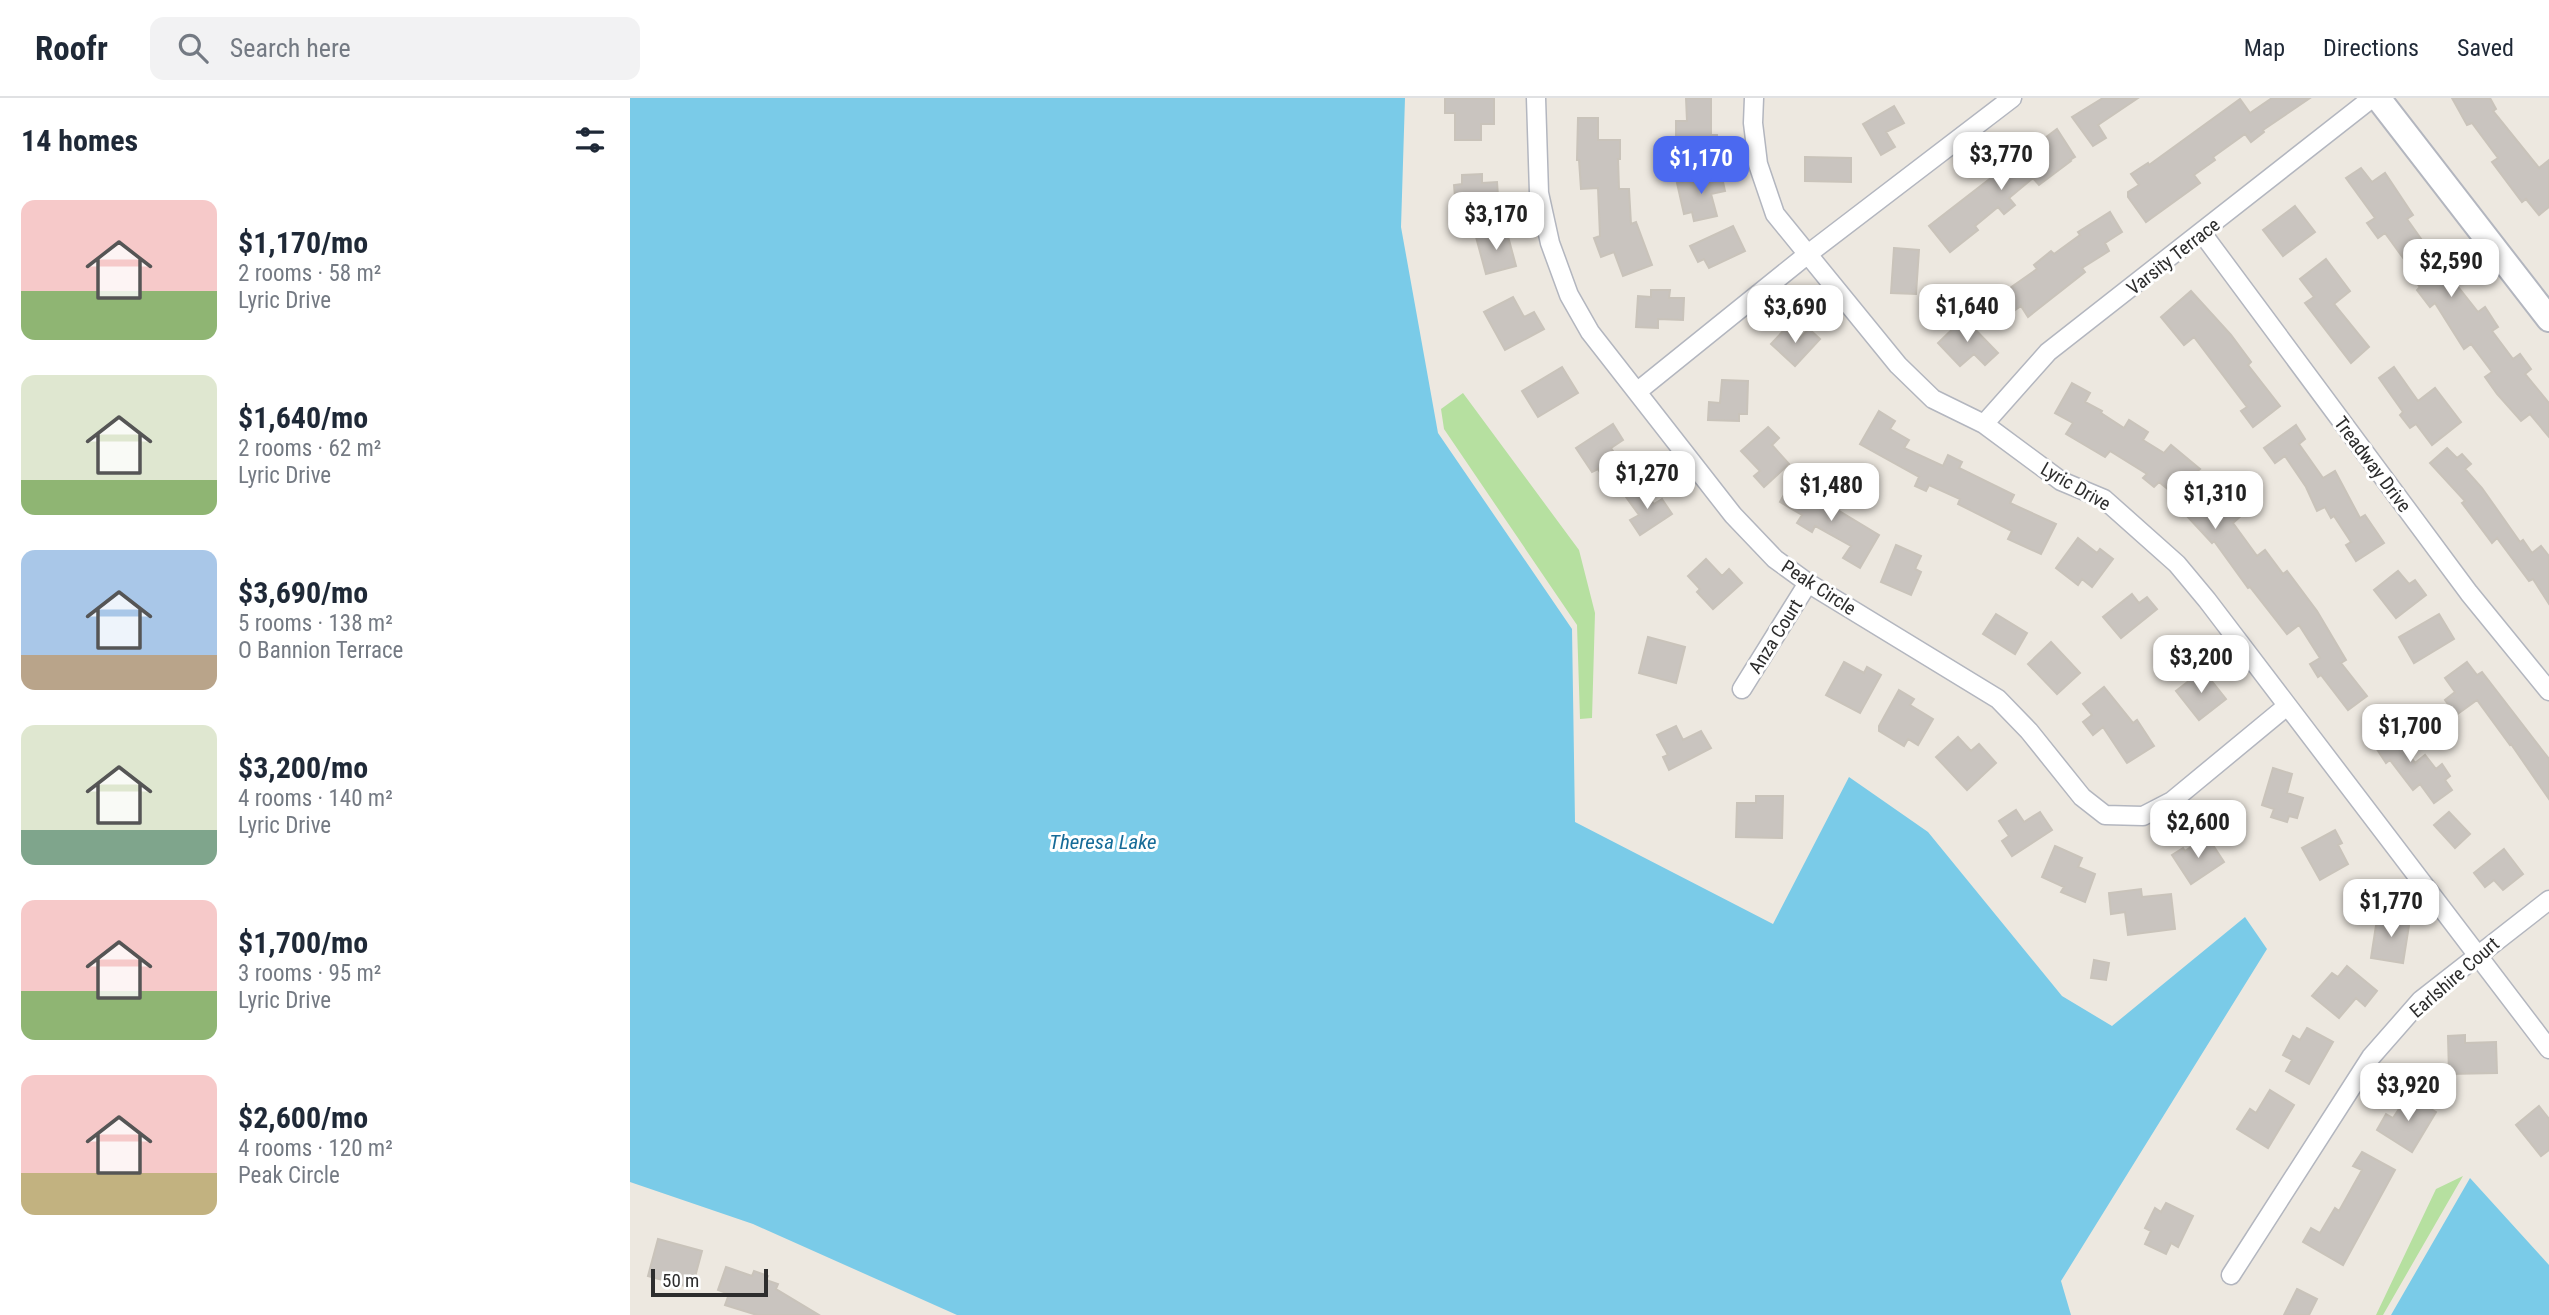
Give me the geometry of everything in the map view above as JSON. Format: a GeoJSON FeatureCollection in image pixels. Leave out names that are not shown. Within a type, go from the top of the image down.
{"type":"FeatureCollection","features":[{"type":"Feature","properties":{"kind":"street","name":"Peak Circle"},"geometry":{"type":"LineString","coordinates":[[1536,98],[1539,193],[1550,243],[1569,295],[1590,332],[1733,515],[1775,559],[1808,583],[1998,699],[2029,731],[2081,797],[2105,815],[2143,816],[2172,801],[2287,706]]}},
{"type":"Feature","properties":{"kind":"street","name":"Lyric Drive"},"geometry":{"type":"LineString","coordinates":[[1754,98],[1753,123],[1758,164],[1775,214],[1898,365],[1933,398],[1984,424],[2061,481],[2104,499],[2168,556],[2207,600],[2549,1049]]}},
{"type":"Feature","properties":{"kind":"street"},"geometry":{"type":"LineString","coordinates":[[1637,391],[1808,254],[2012,98]]}},
{"type":"Feature","properties":{"kind":"street","name":"Varsity Terrace"},"geometry":{"type":"LineString","coordinates":[[1984,424],[2048,352],[2372,98]]}},
{"type":"Feature","properties":{"kind":"street"},"geometry":{"type":"LineString","coordinates":[[2378,98],[2549,318]]}},
{"type":"Feature","properties":{"kind":"street","name":"Treadway Drive"},"geometry":{"type":"LineString","coordinates":[[2202,233],[2469,593],[2549,691]]}},
{"type":"Feature","properties":{"kind":"street","name":"Anza Court"},"geometry":{"type":"LineString","coordinates":[[1742,690],[1808,583]]}},
{"type":"Feature","properties":{"kind":"street","name":"Earlshire Court"},"geometry":{"type":"LineString","coordinates":[[2231,1275],[2371,1057],[2421,1000],[2549,900]]}},
{"type":"Feature","properties":{"kind":"green space"},"geometry":{"type":"Polygon","coordinates":[[[1463,393],[1579,550],[1595,613],[1592,718],[1580,719],[1577,625],[1444,429],[1441,409],[1463,393]]]}},
{"type":"Feature","properties":{"kind":"green space"},"geometry":{"type":"Polygon","coordinates":[[[2463,1176],[2383,1315],[2376,1315],[2436,1189],[2463,1176]]]}},
{"type":"Feature","properties":{"kind":"water","name":"Theresa Lake"},"geometry":{"type":"Polygon","coordinates":[[[630,98],[1405,98],[1401,227],[1438,433],[1572,629],[1575,822],[1773,924],[1849,777],[1928,832],[2062,996],[2112,1026],[2245,917],[2267,949],[2061,1281],[2071,1315],[957,1315],[753,1224],[630,1182],[630,98]]]}},
{"type":"Feature","properties":{"kind":"water"},"geometry":{"type":"Polygon","coordinates":[[[2470,1178],[2549,1265],[2549,1315],[2391,1315],[2470,1178]]]}},
{"type":"Feature","properties":{"kind":"building"},"geometry":{"type":"Polygon","coordinates":[[[1445,98],[1494,98],[1494,124],[1481,124],[1481,140],[1455,140],[1455,113],[1445,113],[1445,98]]]}},
{"type":"Feature","properties":{"kind":"building"},"geometry":{"type":"Polygon","coordinates":[[[1686,98],[1711,98],[1711,135],[1717,135],[1717,153],[1676,153],[1676,121],[1687,121],[1686,98]]]}},
{"type":"Feature","properties":{"kind":"building"},"geometry":{"type":"Polygon","coordinates":[[[2103,98],[2138,98],[2098,125],[2106,138],[2093,146],[2072,117],[2103,98]]]}},
{"type":"Feature","properties":{"kind":"building"},"geometry":{"type":"Polygon","coordinates":[[[2272,98],[2310,98],[2263,130],[2264,132],[2251,142],[2245,134],[2213,157],[2215,160],[2194,175],[2200,183],[2146,222],[2128,197],[2128,192],[2139,185],[2131,174],[2148,163],[2149,165],[2240,99],[2250,113],[2272,98]]]}},
{"type":"Feature","properties":{"kind":"building"},"geometry":{"type":"Polygon","coordinates":[[[2452,98],[2490,98],[2496,109],[2493,111],[2539,168],[2549,160],[2549,207],[2539,215],[2526,199],[2522,202],[2492,162],[2498,158],[2472,123],[2467,125],[2452,98]]]}},
{"type":"Feature","properties":{"kind":"building"},"geometry":{"type":"Polygon","coordinates":[[[1894,106],[1904,123],[1886,132],[1895,147],[1881,155],[1863,124],[1894,106]]]}},
{"type":"Feature","properties":{"kind":"building"},"geometry":{"type":"Polygon","coordinates":[[[1578,118],[1598,118],[1598,140],[1620,140],[1619,189],[1629,189],[1631,224],[1636,222],[1652,265],[1623,276],[1614,252],[1601,257],[1594,238],[1600,236],[1598,188],[1581,189],[1577,160],[1578,118]]]}},
{"type":"Feature","properties":{"kind":"building"},"geometry":{"type":"Polygon","coordinates":[[[2057,129],[2075,157],[2039,185],[2033,178],[2009,198],[2015,205],[2004,214],[1998,207],[1975,226],[1978,230],[1950,252],[1929,226],[2000,171],[2006,179],[2039,154],[2033,147],[2057,129]]]}},
{"type":"Feature","properties":{"kind":"building"},"geometry":{"type":"Polygon","coordinates":[[[1805,157],[1851,158],[1851,182],[1805,181],[1805,157]]]}},
{"type":"Feature","properties":{"kind":"building"},"geometry":{"type":"Polygon","coordinates":[[[2361,168],[2372,182],[2385,173],[2413,215],[2407,219],[2429,250],[2478,312],[2485,307],[2498,327],[2492,331],[2513,359],[2520,354],[2531,369],[2525,374],[2549,403],[2549,437],[2530,414],[2521,421],[2497,394],[2485,377],[2492,372],[2471,344],[2464,349],[2435,303],[2430,307],[2417,290],[2420,287],[2405,269],[2409,266],[2385,233],[2378,238],[2367,223],[2375,218],[2346,178],[2361,168]]]}},
{"type":"Feature","properties":{"kind":"building"},"geometry":{"type":"Polygon","coordinates":[[[1721,173],[1725,191],[1711,194],[1717,216],[1694,221],[1692,212],[1684,214],[1677,183],[1721,173]]]}},
{"type":"Feature","properties":{"kind":"building"},"geometry":{"type":"Polygon","coordinates":[[[1482,174],[1482,183],[1497,182],[1499,210],[1465,212],[1464,196],[1455,197],[1454,185],[1462,184],[1462,175],[1482,174]]]}},
{"type":"Feature","properties":{"kind":"building"},"geometry":{"type":"Polygon","coordinates":[[[2295,206],[2315,232],[2283,256],[2263,230],[2295,206]]]}},
{"type":"Feature","properties":{"kind":"building"},"geometry":{"type":"Polygon","coordinates":[[[2110,212],[2122,232],[2105,243],[2109,251],[2082,268],[2085,272],[2028,317],[2021,306],[2002,319],[1990,302],[2037,269],[2034,265],[2051,251],[2054,254],[2080,235],[2078,232],[2110,212]]]}},
{"type":"Feature","properties":{"kind":"building"},"geometry":{"type":"Polygon","coordinates":[[[1733,226],[1745,251],[1709,268],[1704,259],[1698,262],[1690,246],[1733,226]]]}},
{"type":"Feature","properties":{"kind":"building"},"geometry":{"type":"Polygon","coordinates":[[[1506,229],[1516,266],[1486,274],[1476,237],[1506,229]]]}},
{"type":"Feature","properties":{"kind":"building"},"geometry":{"type":"Polygon","coordinates":[[[1894,248],[1919,250],[1916,294],[1891,293],[1894,248]]]}},
{"type":"Feature","properties":{"kind":"building"},"geometry":{"type":"Polygon","coordinates":[[[2326,259],[2350,291],[2334,304],[2369,347],[2351,363],[2305,303],[2314,297],[2300,279],[2326,259]]]}},
{"type":"Feature","properties":{"kind":"building"},"geometry":{"type":"Polygon","coordinates":[[[1651,290],[1670,290],[1669,298],[1684,298],[1683,320],[1658,319],[1658,328],[1636,327],[1638,296],[1651,297],[1651,290]]]}},
{"type":"Feature","properties":{"kind":"building"},"geometry":{"type":"Polygon","coordinates":[[[2191,291],[2231,335],[2251,362],[2248,365],[2280,406],[2253,427],[2241,411],[2247,407],[2194,337],[2184,345],[2161,317],[2191,291]]]}},
{"type":"Feature","properties":{"kind":"building"},"geometry":{"type":"Polygon","coordinates":[[[1513,297],[1524,317],[1534,312],[1544,329],[1505,350],[1484,312],[1513,297]]]}},
{"type":"Feature","properties":{"kind":"building"},"geometry":{"type":"Polygon","coordinates":[[[1964,318],[1998,353],[1985,365],[1974,354],[1960,366],[1938,343],[1964,318]]]}},
{"type":"Feature","properties":{"kind":"building"},"geometry":{"type":"Polygon","coordinates":[[[1785,329],[1798,340],[1809,329],[1820,339],[1795,366],[1771,344],[1785,329]]]}},
{"type":"Feature","properties":{"kind":"building"},"geometry":{"type":"Polygon","coordinates":[[[1562,367],[1578,393],[1538,417],[1522,391],[1562,367]]]}},
{"type":"Feature","properties":{"kind":"building"},"geometry":{"type":"Polygon","coordinates":[[[2394,367],[2418,401],[2435,388],[2461,422],[2432,445],[2416,424],[2410,428],[2400,415],[2403,412],[2379,378],[2394,367]]]}},
{"type":"Feature","properties":{"kind":"building"},"geometry":{"type":"Polygon","coordinates":[[[1722,380],[1748,381],[1747,414],[1739,414],[1739,421],[1708,420],[1709,402],[1720,403],[1722,380]]]}},
{"type":"Feature","properties":{"kind":"building"},"geometry":{"type":"Polygon","coordinates":[[[2072,383],[2090,393],[2085,402],[2102,411],[2101,413],[2124,428],[2129,420],[2148,432],[2143,440],[2164,453],[2171,445],[2200,469],[2195,473],[2206,488],[2212,484],[2242,515],[2233,523],[2257,556],[2265,550],[2283,574],[2287,571],[2317,611],[2346,660],[2341,663],[2367,696],[2348,710],[2321,675],[2318,677],[2310,664],[2320,658],[2299,625],[2287,634],[2250,587],[2248,588],[2214,541],[2212,543],[2186,515],[2192,509],[2159,482],[2154,487],[2143,478],[2147,474],[2110,451],[2105,457],[2066,434],[2073,423],[2055,413],[2072,383]]]}},
{"type":"Feature","properties":{"kind":"building"},"geometry":{"type":"Polygon","coordinates":[[[1879,411],[1895,421],[1890,429],[1909,440],[1904,448],[1943,466],[1948,455],[1962,462],[1959,468],[2014,495],[2010,503],[2056,524],[2041,554],[2008,539],[2012,531],[1958,504],[1960,499],[1929,485],[1926,491],[1915,486],[1919,477],[1860,444],[1879,411]]]}},
{"type":"Feature","properties":{"kind":"building"},"geometry":{"type":"Polygon","coordinates":[[[1613,424],[1623,440],[1611,448],[1622,465],[1603,477],[1598,469],[1592,472],[1576,448],[1613,424]]]}},
{"type":"Feature","properties":{"kind":"building"},"geometry":{"type":"Polygon","coordinates":[[[2296,425],[2305,439],[2299,444],[2323,478],[2335,471],[2360,518],[2365,515],[2384,543],[2356,561],[2346,545],[2351,542],[2334,516],[2331,518],[2325,507],[2317,511],[2306,487],[2285,456],[2275,463],[2264,448],[2296,425]]]}},
{"type":"Feature","properties":{"kind":"building"},"geometry":{"type":"Polygon","coordinates":[[[1768,427],[1779,438],[1772,445],[1789,464],[1764,487],[1754,476],[1760,471],[1741,451],[1768,427]]]}},
{"type":"Feature","properties":{"kind":"building"},"geometry":{"type":"Polygon","coordinates":[[[2447,448],[2457,458],[2462,454],[2471,464],[2465,469],[2482,488],[2520,542],[2523,540],[2532,553],[2541,546],[2549,556],[2549,604],[2533,579],[2529,581],[2497,538],[2492,543],[2462,503],[2465,501],[2430,463],[2447,448]]]}},
{"type":"Feature","properties":{"kind":"building"},"geometry":{"type":"Polygon","coordinates":[[[1791,482],[1879,535],[1860,568],[1843,558],[1851,546],[1815,526],[1812,532],[1797,523],[1802,515],[1780,502],[1791,482]]]}},
{"type":"Feature","properties":{"kind":"building"},"geometry":{"type":"Polygon","coordinates":[[[1641,486],[1654,504],[1662,499],[1672,514],[1640,535],[1630,520],[1639,515],[1626,497],[1641,486]]]}},
{"type":"Feature","properties":{"kind":"building"},"geometry":{"type":"Polygon","coordinates":[[[2078,538],[2097,553],[2100,549],[2113,559],[2092,587],[2082,579],[2078,585],[2056,568],[2078,538]]]}},
{"type":"Feature","properties":{"kind":"building"},"geometry":{"type":"Polygon","coordinates":[[[1896,545],[1921,556],[1915,569],[1921,572],[1911,595],[1881,582],[1896,545]]]}},
{"type":"Feature","properties":{"kind":"building"},"geometry":{"type":"Polygon","coordinates":[[[1706,559],[1722,576],[1729,569],[1742,583],[1713,609],[1697,592],[1700,589],[1688,576],[1706,559]]]}},
{"type":"Feature","properties":{"kind":"building"},"geometry":{"type":"Polygon","coordinates":[[[2398,571],[2409,584],[2415,580],[2426,595],[2396,618],[2374,590],[2398,571]]]}},
{"type":"Feature","properties":{"kind":"building"},"geometry":{"type":"Polygon","coordinates":[[[2132,594],[2139,603],[2147,597],[2157,609],[2121,638],[2103,617],[2132,594]]]}},
{"type":"Feature","properties":{"kind":"building"},"geometry":{"type":"Polygon","coordinates":[[[1996,614],[2027,633],[2015,654],[1983,634],[1996,614]]]}},
{"type":"Feature","properties":{"kind":"building"},"geometry":{"type":"Polygon","coordinates":[[[2439,614],[2454,639],[2414,663],[2399,637],[2439,614]]]}},
{"type":"Feature","properties":{"kind":"building"},"geometry":{"type":"Polygon","coordinates":[[[1648,637],[1685,647],[1676,683],[1639,673],[1648,637]]]}},
{"type":"Feature","properties":{"kind":"building"},"geometry":{"type":"Polygon","coordinates":[[[2051,642],[2080,673],[2057,694],[2028,664],[2051,642]]]}},
{"type":"Feature","properties":{"kind":"building"},"geometry":{"type":"Polygon","coordinates":[[[1844,662],[1864,673],[1867,667],[1881,675],[1860,713],[1826,695],[1844,662]]]}},
{"type":"Feature","properties":{"kind":"building"},"geometry":{"type":"Polygon","coordinates":[[[2467,662],[2477,675],[2482,672],[2549,759],[2549,799],[2477,700],[2456,715],[2445,700],[2455,692],[2445,678],[2467,662]]]}},
{"type":"Feature","properties":{"kind":"building"},"geometry":{"type":"Polygon","coordinates":[[[2203,670],[2226,699],[2199,720],[2176,691],[2203,670]]]}},
{"type":"Feature","properties":{"kind":"building"},"geometry":{"type":"Polygon","coordinates":[[[2104,687],[2133,723],[2137,720],[2154,746],[2127,763],[2103,727],[2093,735],[2083,722],[2092,715],[2083,704],[2104,687]]]}},
{"type":"Feature","properties":{"kind":"building"},"geometry":{"type":"Polygon","coordinates":[[[1899,690],[1914,699],[1910,705],[1933,719],[1918,745],[1908,739],[1904,746],[1879,731],[1879,726],[1899,690]]]}},
{"type":"Feature","properties":{"kind":"building"},"geometry":{"type":"Polygon","coordinates":[[[2387,721],[2415,763],[2425,755],[2436,769],[2442,764],[2450,776],[2445,780],[2452,790],[2434,803],[2420,784],[2413,790],[2390,760],[2386,763],[2367,734],[2387,721]]]}},
{"type":"Feature","properties":{"kind":"building"},"geometry":{"type":"Polygon","coordinates":[[[1676,726],[1683,740],[1701,731],[1711,748],[1669,770],[1663,757],[1668,755],[1657,735],[1676,726]]]}},
{"type":"Feature","properties":{"kind":"building"},"geometry":{"type":"Polygon","coordinates":[[[1958,737],[1971,751],[1979,744],[1996,763],[1967,790],[1936,757],[1958,737]]]}},
{"type":"Feature","properties":{"kind":"building"},"geometry":{"type":"Polygon","coordinates":[[[2273,768],[2292,774],[2287,793],[2303,798],[2297,818],[2289,816],[2287,822],[2271,817],[2274,809],[2262,805],[2273,768]]]}},
{"type":"Feature","properties":{"kind":"building"},"geometry":{"type":"Polygon","coordinates":[[[1756,796],[1783,796],[1782,838],[1736,837],[1737,803],[1756,803],[1756,796]]]}},
{"type":"Feature","properties":{"kind":"building"},"geometry":{"type":"Polygon","coordinates":[[[2016,810],[2024,822],[2040,812],[2052,830],[2012,856],[2002,841],[2009,836],[1999,821],[2016,810]]]}},
{"type":"Feature","properties":{"kind":"building"},"geometry":{"type":"Polygon","coordinates":[[[2449,812],[2470,834],[2455,848],[2434,825],[2449,812]]]}},
{"type":"Feature","properties":{"kind":"building"},"geometry":{"type":"Polygon","coordinates":[[[2335,830],[2342,843],[2338,845],[2348,864],[2320,880],[2302,848],[2335,830]]]}},
{"type":"Feature","properties":{"kind":"building"},"geometry":{"type":"Polygon","coordinates":[[[2207,836],[2224,862],[2191,884],[2172,855],[2183,848],[2185,851],[2207,836]]]}},
{"type":"Feature","properties":{"kind":"building"},"geometry":{"type":"Polygon","coordinates":[[[2055,846],[2082,858],[2078,867],[2095,874],[2085,902],[2061,892],[2064,887],[2042,877],[2055,846]]]}},
{"type":"Feature","properties":{"kind":"building"},"geometry":{"type":"Polygon","coordinates":[[[2504,849],[2523,874],[2503,890],[2494,880],[2485,887],[2474,873],[2504,849]]]}},
{"type":"Feature","properties":{"kind":"building"},"geometry":{"type":"Polygon","coordinates":[[[2141,889],[2142,897],[2171,894],[2175,929],[2128,935],[2125,912],[2111,914],[2109,893],[2141,889]]]}},
{"type":"Feature","properties":{"kind":"building"},"geometry":{"type":"Polygon","coordinates":[[[2389,915],[2410,919],[2403,963],[2371,958],[2377,919],[2389,921],[2389,915]]]}},
{"type":"Feature","properties":{"kind":"building"},"geometry":{"type":"Polygon","coordinates":[[[2094,960],[2109,963],[2106,980],[2091,978],[2094,960]]]}},
{"type":"Feature","properties":{"kind":"building"},"geometry":{"type":"Polygon","coordinates":[[[2347,966],[2377,991],[2365,1006],[2356,998],[2339,1018],[2312,996],[2332,973],[2338,977],[2347,966]]]}},
{"type":"Feature","properties":{"kind":"building"},"geometry":{"type":"Polygon","coordinates":[[[2307,1028],[2333,1042],[2309,1084],[2286,1071],[2292,1060],[2283,1055],[2293,1036],[2300,1040],[2307,1028]]]}},
{"type":"Feature","properties":{"kind":"building"},"geometry":{"type":"Polygon","coordinates":[[[2465,1035],[2465,1043],[2496,1042],[2497,1073],[2449,1074],[2448,1036],[2465,1035]]]}},
{"type":"Feature","properties":{"kind":"building"},"geometry":{"type":"Polygon","coordinates":[[[2270,1090],[2294,1105],[2268,1148],[2237,1129],[2250,1109],[2256,1113],[2270,1090]]]}},
{"type":"Feature","properties":{"kind":"building"},"geometry":{"type":"Polygon","coordinates":[[[2408,1095],[2436,1112],[2412,1152],[2377,1130],[2386,1114],[2393,1118],[2408,1095]]]}},
{"type":"Feature","properties":{"kind":"building"},"geometry":{"type":"Polygon","coordinates":[[[2539,1106],[2549,1119],[2549,1150],[2541,1156],[2516,1125],[2539,1106]]]}},
{"type":"Feature","properties":{"kind":"building"},"geometry":{"type":"Polygon","coordinates":[[[2362,1152],[2395,1170],[2343,1265],[2303,1242],[2311,1228],[2320,1233],[2335,1208],[2339,1211],[2362,1170],[2353,1166],[2362,1152]]]}},
{"type":"Feature","properties":{"kind":"building"},"geometry":{"type":"Polygon","coordinates":[[[2166,1203],[2193,1216],[2178,1247],[2171,1243],[2166,1254],[2145,1244],[2151,1231],[2145,1228],[2155,1208],[2161,1212],[2166,1203]]]}},
{"type":"Feature","properties":{"kind":"building"},"geometry":{"type":"Polygon","coordinates":[[[658,1239],[702,1251],[692,1288],[648,1276],[658,1239]]]}},
{"type":"Feature","properties":{"kind":"building"},"geometry":{"type":"Polygon","coordinates":[[[726,1267],[752,1276],[754,1271],[768,1276],[766,1280],[778,1284],[776,1289],[819,1315],[757,1315],[725,1305],[729,1294],[718,1290],[726,1267]]]}},
{"type":"Feature","properties":{"kind":"building"},"geometry":{"type":"Polygon","coordinates":[[[2297,1289],[2317,1299],[2309,1315],[2284,1315],[2297,1289]]]}}]}
